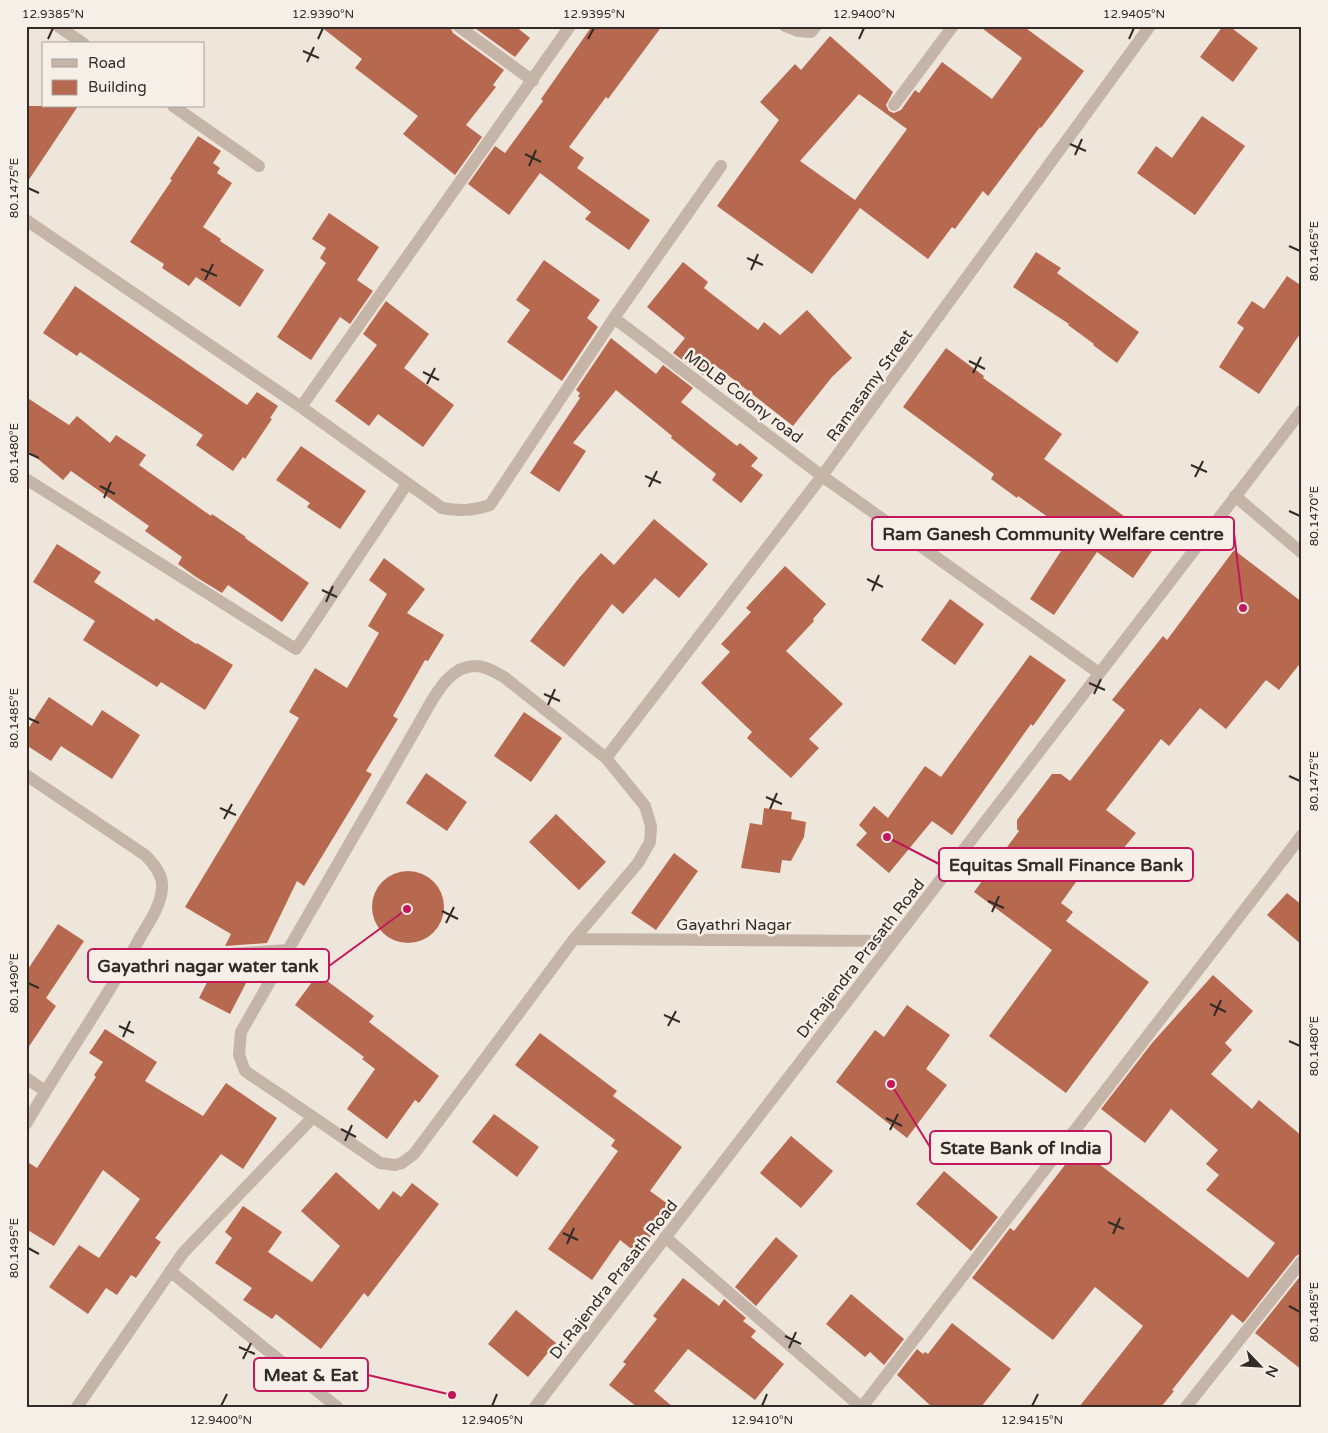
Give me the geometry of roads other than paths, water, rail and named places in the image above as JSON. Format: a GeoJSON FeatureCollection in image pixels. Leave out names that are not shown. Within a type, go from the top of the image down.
{"type":"FeatureCollection","features":[{"type":"Feature","properties":{"kind":"street"},"geometry":{"type":"LineString","coordinates":[[58,26],[81,42]]}},
{"type":"Feature","properties":{"kind":"street"},"geometry":{"type":"LineString","coordinates":[[458,26],[533,81]]}},
{"type":"Feature","properties":{"kind":"street"},"geometry":{"type":"LineString","coordinates":[[301,407],[570,26]]}},
{"type":"Feature","properties":{"kind":"street"},"geometry":{"type":"LineString","coordinates":[[785,26],[798,31],[811,32],[816,26]]}},
{"type":"Feature","properties":{"kind":"street"},"geometry":{"type":"LineString","coordinates":[[894,105],[953,26]]}},
{"type":"Feature","properties":{"kind":"street","name":"Ramasamy Street"},"geometry":{"type":"LineString","coordinates":[[606,758],[822,476],[1150,26]]}},
{"type":"Feature","properties":{"kind":"street"},"geometry":{"type":"LineString","coordinates":[[176,108],[259,166]]}},
{"type":"Feature","properties":{"kind":"street"},"geometry":{"type":"LineString","coordinates":[[26,220],[301,407],[442,508],[463,511],[490,505],[614,318],[721,166]]}},
{"type":"Feature","properties":{"kind":"street","name":"MDLB Colony road"},"geometry":{"type":"LineString","coordinates":[[614,318],[822,476],[1099,673]]}},
{"type":"Feature","properties":{"kind":"street","name":"Dr.Rajendra Prasath Road"},"geometry":{"type":"LineString","coordinates":[[535,1407],[1302,410]]}},
{"type":"Feature","properties":{"kind":"street"},"geometry":{"type":"LineString","coordinates":[[26,479],[296,649],[407,484]]}},
{"type":"Feature","properties":{"kind":"street"},"geometry":{"type":"LineString","coordinates":[[1235,496],[1302,553]]}},
{"type":"Feature","properties":{"kind":"street"},"geometry":{"type":"LineString","coordinates":[[471,666],[485,668],[504,677],[606,758],[645,806],[651,826],[650,842],[638,863],[574,939],[414,1154],[402,1163],[395,1165],[380,1164],[244,1070],[239,1055],[241,1032],[418,725],[440,689],[454,672],[471,666]]}},
{"type":"Feature","properties":{"kind":"street"},"geometry":{"type":"LineString","coordinates":[[26,775],[145,854],[157,867],[162,887],[156,908],[128,961],[26,1124]]}},
{"type":"Feature","properties":{"kind":"street"},"geometry":{"type":"LineString","coordinates":[[665,1237],[861,1407],[1302,835]]}},
{"type":"Feature","properties":{"kind":"street","name":"Gayathri Nagar"},"geometry":{"type":"LineString","coordinates":[[574,939],[893,941]]}},
{"type":"Feature","properties":{"kind":"street"},"geometry":{"type":"LineString","coordinates":[[128,961],[288,950]]}},
{"type":"Feature","properties":{"kind":"street"},"geometry":{"type":"LineString","coordinates":[[26,1078],[45,1091]]}},
{"type":"Feature","properties":{"kind":"street"},"geometry":{"type":"LineString","coordinates":[[77,1407],[183,1253],[313,1117]]}},
{"type":"Feature","properties":{"kind":"street"},"geometry":{"type":"LineString","coordinates":[[1186,1407],[1302,1261]]}},
{"type":"Feature","properties":{"kind":"street"},"geometry":{"type":"LineString","coordinates":[[170,1271],[337,1407]]}},
{"type":"Feature","properties":{"kind":"place","name":"Ram Ganesh Community Welfare centre"},"geometry":{"type":"Point","coordinates":[1243,608]}},
{"type":"Feature","properties":{"kind":"place","name":"Equitas Small Finance Bank"},"geometry":{"type":"Point","coordinates":[887,837]}},
{"type":"Feature","properties":{"kind":"place","name":"Gayathri nagar water tank"},"geometry":{"type":"Point","coordinates":[407,909]}},
{"type":"Feature","properties":{"kind":"place","name":"State Bank of India"},"geometry":{"type":"Point","coordinates":[891,1084]}},
{"type":"Feature","properties":{"kind":"place","name":"Meat & Eat"},"geometry":{"type":"Point","coordinates":[452,1395]}}]}
